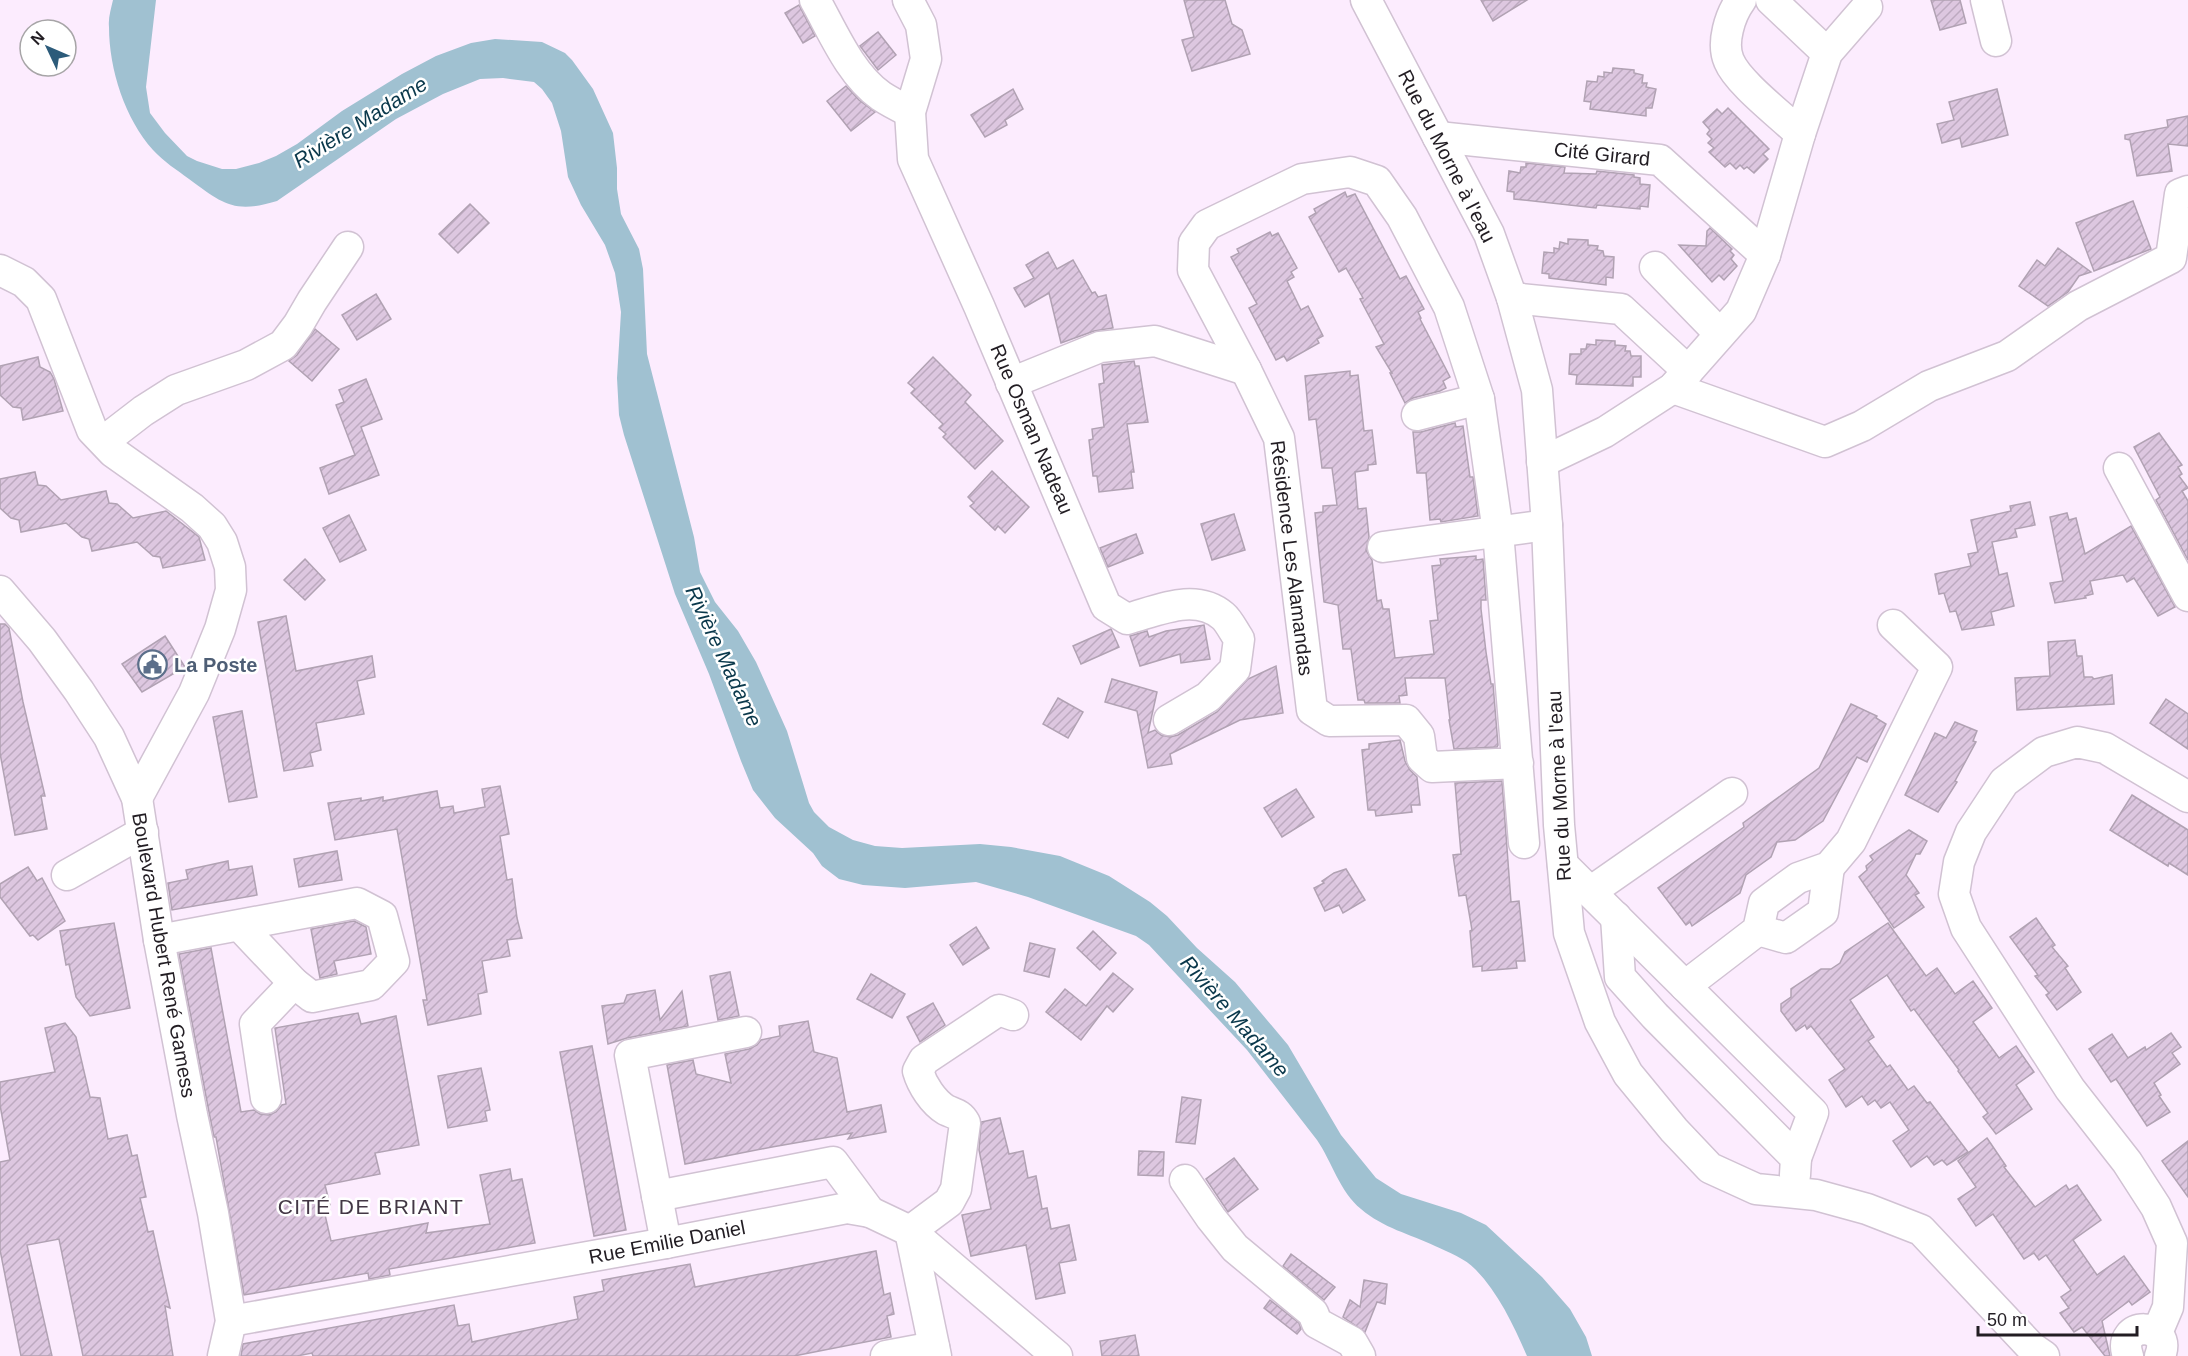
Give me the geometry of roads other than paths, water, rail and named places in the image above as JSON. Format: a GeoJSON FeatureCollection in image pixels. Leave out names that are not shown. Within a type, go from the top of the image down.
{"type":"FeatureCollection","features":[{"type":"Feature","properties":{"kind":"street"},"geometry":{"type":"LineString","coordinates":[[815,0],[850,62],[865,80],[880,96],[910,112]]}},
{"type":"Feature","properties":{"kind":"street","name":"Rue Osman Nadeau"},"geometry":{"type":"LineString","coordinates":[[908,0],[921,25],[926,59],[910,112],[913,159],[979,306],[1106,606],[1127,619],[1188,603],[1211,608],[1224,617],[1239,639],[1235,669],[1208,697],[1168,720]]}},
{"type":"Feature","properties":{"kind":"street","name":"Rue du Morne à l'eau"},"geometry":{"type":"LineString","coordinates":[[1366,0],[1489,234],[1512,298],[1537,390],[1547,525],[1559,825],[1569,933],[1600,1022],[1628,1074],[1674,1130],[1710,1168],[1756,1189],[1816,1195],[1868,1209],[1921,1230],[2031,1347],[2044,1356]]}},
{"type":"Feature","properties":{"kind":"street"},"geometry":{"type":"LineString","coordinates":[[1741,0],[1729,25],[1726,46],[1728,60],[1750,88],[1800,134]]}},
{"type":"Feature","properties":{"kind":"street"},"geometry":{"type":"LineString","coordinates":[[1771,0],[1827,53]]}},
{"type":"Feature","properties":{"kind":"street"},"geometry":{"type":"LineString","coordinates":[[1986,0],[1996,41]]}},
{"type":"Feature","properties":{"kind":"street"},"geometry":{"type":"LineString","coordinates":[[1542,462],[1605,432],[1680,380],[1741,311],[1765,255],[1800,134],[1827,53],[1867,7]]}},
{"type":"Feature","properties":{"kind":"street","name":"Cité Girard"},"geometry":{"type":"LineString","coordinates":[[1438,137],[1660,160],[1765,255]]}},
{"type":"Feature","properties":{"kind":"street","name":"Résidence Les Alamandas"},"geometry":{"type":"LineString","coordinates":[[1518,763],[1432,766],[1422,758],[1419,736],[1406,720],[1329,722],[1312,710],[1279,438],[1193,270],[1194,243],[1207,225],[1302,179],[1350,172],[1377,182],[1402,217],[1449,307],[1479,399],[1498,532],[1518,763],[1524,843]]}},
{"type":"Feature","properties":{"kind":"street"},"geometry":{"type":"LineString","coordinates":[[1512,298],[1621,309],[1680,380],[1825,442],[1862,426],[1929,386],[2007,356],[2078,306],[2171,258],[2180,194],[2188,191]]}},
{"type":"Feature","properties":{"kind":"street"},"geometry":{"type":"LineString","coordinates":[[104,441],[176,390],[246,365],[283,345],[348,247]]}},
{"type":"Feature","properties":{"kind":"street"},"geometry":{"type":"LineString","coordinates":[[1655,267],[1720,334]]}},
{"type":"Feature","properties":{"kind":"street"},"geometry":{"type":"LineString","coordinates":[[0,270],[24,282],[41,299],[92,430],[113,452],[192,508],[212,526],[222,542],[230,567],[231,590],[220,629],[194,693],[137,798]]}},
{"type":"Feature","properties":{"kind":"street"},"geometry":{"type":"LineString","coordinates":[[1011,383],[1100,347],[1155,341],[1246,370]]}},
{"type":"Feature","properties":{"kind":"street"},"geometry":{"type":"LineString","coordinates":[[1417,415],[1479,399]]}},
{"type":"Feature","properties":{"kind":"street"},"geometry":{"type":"LineString","coordinates":[[2119,468],[2188,596]]}},
{"type":"Feature","properties":{"kind":"street"},"geometry":{"type":"LineString","coordinates":[[1383,547],[1547,525]]}},
{"type":"Feature","properties":{"kind":"street","name":"Boulevard Hubert René Gamess"},"geometry":{"type":"LineString","coordinates":[[0,591],[42,640],[79,691],[109,737],[137,798],[159,940],[213,1213],[231,1321],[223,1356]]}},
{"type":"Feature","properties":{"kind":"street"},"geometry":{"type":"LineString","coordinates":[[1685,986],[1758,930],[1764,903],[1798,878],[1829,867],[1851,841],[1937,667],[1893,625]]}},
{"type":"Feature","properties":{"kind":"street"},"geometry":{"type":"LineString","coordinates":[[2158,1344],[2168,1307],[2172,1243],[2156,1207],[2127,1162],[2070,1089],[1966,928],[1954,894],[1959,862],[1971,832],[2004,782],[2044,752],[2077,742],[2105,748],[2188,797]]}},
{"type":"Feature","properties":{"kind":"street"},"geometry":{"type":"LineString","coordinates":[[1590,892],[1732,793]]}},
{"type":"Feature","properties":{"kind":"street"},"geometry":{"type":"LineString","coordinates":[[67,875],[143,832]]}},
{"type":"Feature","properties":{"kind":"street"},"geometry":{"type":"LineString","coordinates":[[1563,864],[1813,1113],[1796,1158],[1794,1193]]}},
{"type":"Feature","properties":{"kind":"street"},"geometry":{"type":"LineString","coordinates":[[1758,930],[1786,938],[1823,912],[1829,867]]}},
{"type":"Feature","properties":{"kind":"street"},"geometry":{"type":"LineString","coordinates":[[159,940],[239,925],[357,903],[382,916],[393,961],[371,985],[312,997],[294,983],[239,925]]}},
{"type":"Feature","properties":{"kind":"street"},"geometry":{"type":"LineString","coordinates":[[1616,917],[1620,978],[1796,1158]]}},
{"type":"Feature","properties":{"kind":"street"},"geometry":{"type":"LineString","coordinates":[[266,1098],[255,1024],[294,983]]}},
{"type":"Feature","properties":{"kind":"street"},"geometry":{"type":"LineString","coordinates":[[886,1356],[935,1351],[910,1231],[949,1202],[957,1189],[966,1123],[961,1116],[944,1109],[929,1093],[922,1085],[918,1071],[924,1060],[999,1010],[1013,1016]]}},
{"type":"Feature","properties":{"kind":"street"},"geometry":{"type":"LineString","coordinates":[[666,1243],[630,1055],[746,1032]]}},
{"type":"Feature","properties":{"kind":"street"},"geometry":{"type":"LineString","coordinates":[[657,1196],[833,1162],[870,1212]]}},
{"type":"Feature","properties":{"kind":"street"},"geometry":{"type":"LineString","coordinates":[[1185,1180],[1235,1248],[1313,1313],[1317,1323],[1352,1342],[1360,1356]]}},
{"type":"Feature","properties":{"kind":"street","name":"Rue Emilie Daniel"},"geometry":{"type":"LineString","coordinates":[[231,1321],[847,1208],[870,1212],[910,1231],[1057,1356]]}},
{"type":"Feature","properties":{"kind":"street"},"geometry":{"type":"LineString","coordinates":[[2122,1354],[2133,1332],[2145,1329],[2158,1344]]}},
{"type":"Feature","properties":{"kind":"water","name":"Rivière Madame"},"geometry":{"type":"Polygon","coordinates":[[[113,0],[156,0],[146,87],[150,113],[187,156],[222,169],[236,169],[276,156],[402,74],[436,56],[471,43],[495,39],[542,42],[565,53],[593,89],[613,133],[621,214],[639,249],[643,269],[647,354],[694,537],[700,572],[715,602],[738,631],[756,662],[787,731],[809,803],[814,812],[829,827],[853,840],[875,846],[902,848],[980,844],[1060,856],[1109,876],[1150,902],[1235,982],[1288,1045],[1341,1135],[1376,1178],[1401,1194],[1461,1213],[1486,1225],[1542,1277],[1570,1309],[1586,1337],[1592,1356],[1527,1356],[1498,1299],[1471,1265],[1451,1253],[1387,1226],[1361,1209],[1347,1194],[1317,1140],[1247,1050],[1149,945],[1136,936],[1028,897],[976,882],[905,888],[863,885],[839,879],[822,866],[813,853],[775,818],[753,790],[709,674],[675,594],[624,435],[619,415],[617,378],[621,312],[615,273],[605,245],[581,205],[568,177],[561,131],[552,103],[542,89],[534,82],[503,78],[480,79],[443,94],[396,119],[277,201],[250,207],[239,206],[211,195],[166,162],[153,150],[134,124],[120,93],[112,60],[109,24],[113,0]]]}},
{"type":"Feature","properties":{"kind":"place","name":"La Poste"},"geometry":{"type":"Point","coordinates":[153,665]}},
{"type":"Feature","properties":{"kind":"district","name":"CITÉ DE BRIANT"},"geometry":{"type":"Point","coordinates":[371,1206]}}]}
